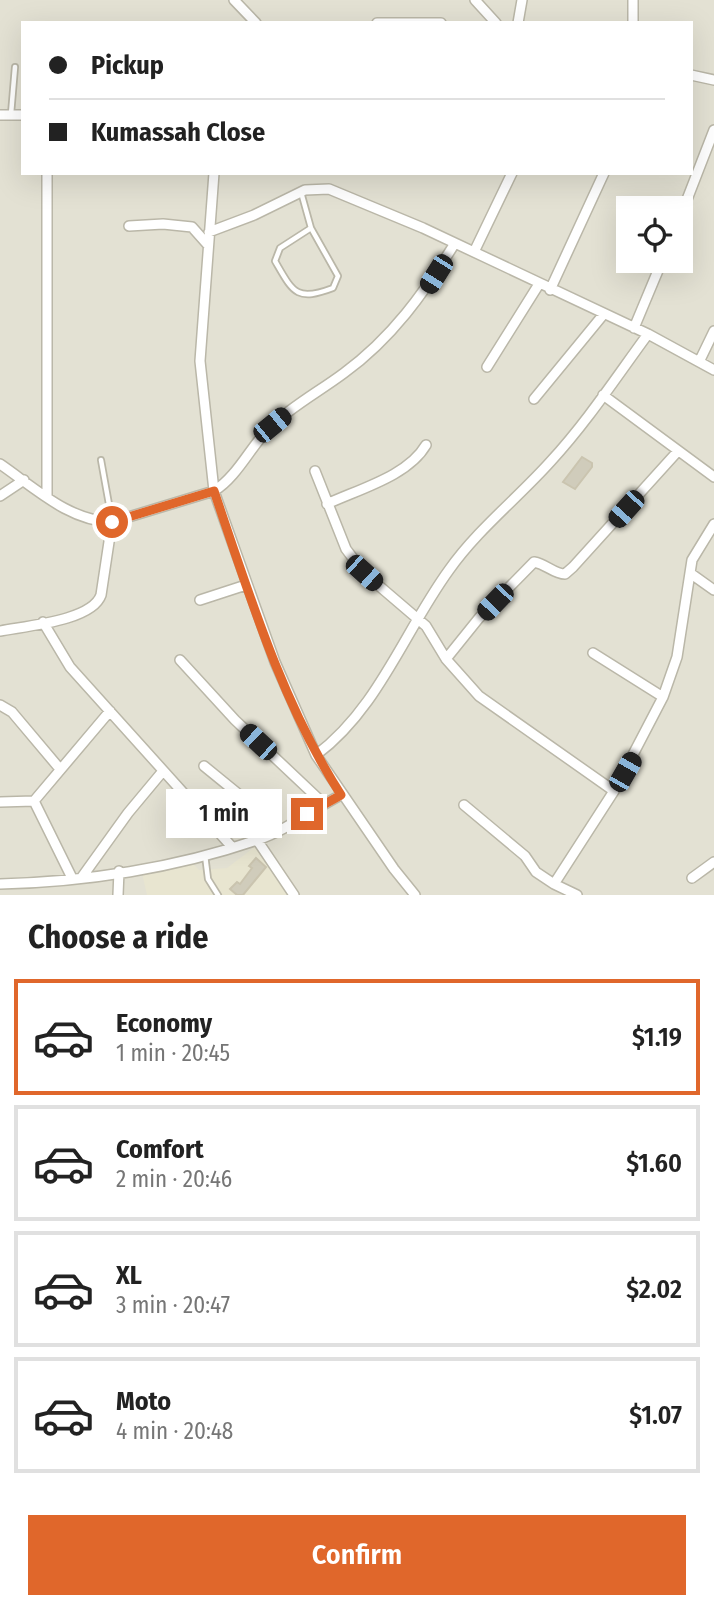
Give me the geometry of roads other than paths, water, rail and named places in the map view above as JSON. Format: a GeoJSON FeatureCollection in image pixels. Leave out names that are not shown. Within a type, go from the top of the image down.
{"type":"FeatureCollection","features":[{"type":"Feature","properties":{"kind":"street"},"geometry":{"type":"LineString","coordinates":[[234,0],[254,21]]}},
{"type":"Feature","properties":{"kind":"street"},"geometry":{"type":"LineString","coordinates":[[475,0],[494,21]]}},
{"type":"Feature","properties":{"kind":"street"},"geometry":{"type":"LineString","coordinates":[[517,21],[522,0]]}},
{"type":"Feature","properties":{"kind":"street"},"geometry":{"type":"LineString","coordinates":[[632,0],[633,21]]}},
{"type":"Feature","properties":{"kind":"street"},"geometry":{"type":"LineString","coordinates":[[693,75],[714,80]]}},
{"type":"Feature","properties":{"kind":"street"},"geometry":{"type":"LineString","coordinates":[[0,115],[21,115]]}},
{"type":"Feature","properties":{"kind":"street"},"geometry":{"type":"LineString","coordinates":[[688,196],[714,130]]}},
{"type":"Feature","properties":{"kind":"street"},"geometry":{"type":"LineString","coordinates":[[47,175],[47,495]]}},
{"type":"Feature","properties":{"kind":"street"},"geometry":{"type":"LineString","coordinates":[[214,175],[200,361],[214,491],[275,662],[316,755],[341,795],[415,895]]}},
{"type":"Feature","properties":{"kind":"street"},"geometry":{"type":"LineString","coordinates":[[474,252],[511,175]]}},
{"type":"Feature","properties":{"kind":"street"},"geometry":{"type":"LineString","coordinates":[[550,289],[603,175]]}},
{"type":"Feature","properties":{"kind":"street"},"geometry":{"type":"LineString","coordinates":[[209,232],[318,187],[344,193],[649,334],[714,370]]}},
{"type":"Feature","properties":{"kind":"street"},"geometry":{"type":"LineString","coordinates":[[130,226],[163,224],[192,227],[208,245]]}},
{"type":"Feature","properties":{"kind":"street"},"geometry":{"type":"LineString","coordinates":[[0,464],[71,514],[94,522],[112,522],[214,491],[225,482],[272,425],[344,374],[386,337],[423,294],[455,243]]}},
{"type":"Feature","properties":{"kind":"street"},"geometry":{"type":"LineString","coordinates":[[634,328],[657,273]]}},
{"type":"Feature","properties":{"kind":"street"},"geometry":{"type":"LineString","coordinates":[[487,367],[539,284]]}},
{"type":"Feature","properties":{"kind":"street"},"geometry":{"type":"LineString","coordinates":[[534,399],[603,315]]}},
{"type":"Feature","properties":{"kind":"street"},"geometry":{"type":"LineString","coordinates":[[700,360],[714,331]]}},
{"type":"Feature","properties":{"kind":"street"},"geometry":{"type":"LineString","coordinates":[[316,755],[339,738],[358,717],[416,619],[467,545],[553,460],[649,334]]}},
{"type":"Feature","properties":{"kind":"street"},"geometry":{"type":"LineString","coordinates":[[603,395],[714,477]]}},
{"type":"Feature","properties":{"kind":"street"},"geometry":{"type":"LineString","coordinates":[[327,504],[406,466],[420,454],[426,444]]}},
{"type":"Feature","properties":{"kind":"street"},"geometry":{"type":"LineString","coordinates":[[446,659],[480,618],[534,562],[559,574],[565,574],[573,567],[678,451]]}},
{"type":"Feature","properties":{"kind":"street"},"geometry":{"type":"LineString","coordinates":[[315,471],[346,549],[364,573],[430,630],[446,659],[479,696],[502,715],[614,791]]}},
{"type":"Feature","properties":{"kind":"street"},"geometry":{"type":"LineString","coordinates":[[0,496],[24,480]]}},
{"type":"Feature","properties":{"kind":"street"},"geometry":{"type":"LineString","coordinates":[[0,631],[84,612],[100,600],[112,522]]}},
{"type":"Feature","properties":{"kind":"street"},"geometry":{"type":"LineString","coordinates":[[554,884],[614,791],[663,697],[677,657],[690,573],[696,552],[714,524]]}},
{"type":"Feature","properties":{"kind":"street"},"geometry":{"type":"LineString","coordinates":[[690,573],[714,590]]}},
{"type":"Feature","properties":{"kind":"street"},"geometry":{"type":"LineString","coordinates":[[200,600],[246,585]]}},
{"type":"Feature","properties":{"kind":"street"},"geometry":{"type":"LineString","coordinates":[[43,622],[60,654],[232,847]]}},
{"type":"Feature","properties":{"kind":"street"},"geometry":{"type":"LineString","coordinates":[[593,653],[663,697]]}},
{"type":"Feature","properties":{"kind":"street"},"geometry":{"type":"LineString","coordinates":[[180,660],[234,720],[324,804]]}},
{"type":"Feature","properties":{"kind":"street"},"geometry":{"type":"LineString","coordinates":[[0,705],[12,712],[60,769]]}},
{"type":"Feature","properties":{"kind":"street"},"geometry":{"type":"LineString","coordinates":[[0,802],[34,801],[110,712]]}},
{"type":"Feature","properties":{"kind":"street"},"geometry":{"type":"LineString","coordinates":[[204,766],[258,810],[273,833]]}},
{"type":"Feature","properties":{"kind":"street"},"geometry":{"type":"LineString","coordinates":[[82,877],[128,813],[163,771]]}},
{"type":"Feature","properties":{"kind":"street"},"geometry":{"type":"LineString","coordinates":[[0,884],[82,877],[232,847],[273,833],[341,795]]}},
{"type":"Feature","properties":{"kind":"street"},"geometry":{"type":"LineString","coordinates":[[34,801],[72,878]]}},
{"type":"Feature","properties":{"kind":"street"},"geometry":{"type":"LineString","coordinates":[[464,805],[525,856],[536,872],[577,895]]}},
{"type":"Feature","properties":{"kind":"street"},"geometry":{"type":"LineString","coordinates":[[257,840],[294,895]]}},
{"type":"Feature","properties":{"kind":"street"},"geometry":{"type":"LineString","coordinates":[[692,878],[714,862]]}},
{"type":"Feature","properties":{"kind":"street"},"geometry":{"type":"LineString","coordinates":[[118,895],[119,871]]}},
{"type":"Feature","properties":{"kind":"lane"},"geometry":{"type":"LineString","coordinates":[[11,115],[15,67]]}},
{"type":"Feature","properties":{"kind":"lane"},"geometry":{"type":"LineString","coordinates":[[301,192],[311,228],[338,276],[333,288],[311,296],[299,294],[289,286],[275,261],[275,254],[280,248],[311,228]]}},
{"type":"Feature","properties":{"kind":"lane"},"geometry":{"type":"LineString","coordinates":[[102,460],[112,522]]}},
{"type":"Feature","properties":{"kind":"lane"},"geometry":{"type":"LineString","coordinates":[[205,854],[208,879],[218,895]]}}]}
